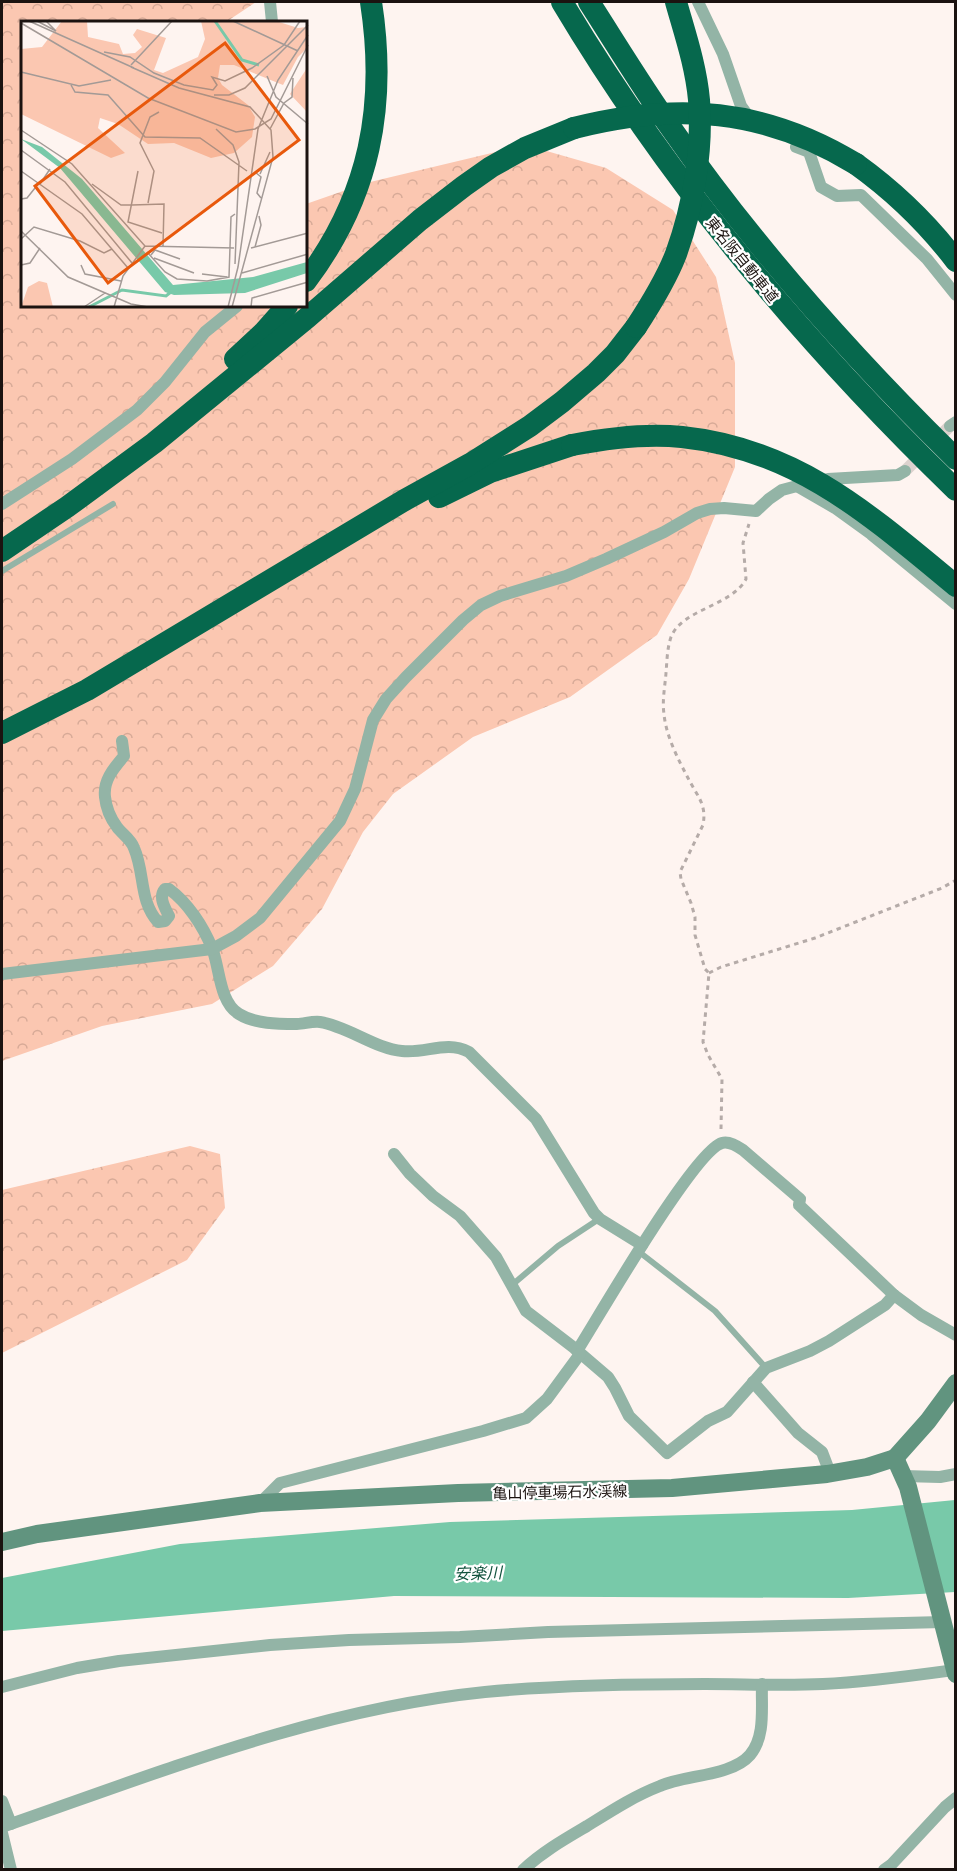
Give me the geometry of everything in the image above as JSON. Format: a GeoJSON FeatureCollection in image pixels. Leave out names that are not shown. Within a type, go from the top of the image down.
{"type":"FeatureCollection","features":[{"type":"Feature","properties":{"kind":"highway"},"geometry":{"type":"LineString","coordinates":[[308,278],[345,219],[366,158],[373,128],[377,87],[371,2]]}},
{"type":"Feature","properties":{"kind":"highway","name":"東名阪自動車道"},"geometry":{"type":"LineString","coordinates":[[562,2],[611,81],[652,140],[743,261],[854,387],[956,490]]}},
{"type":"Feature","properties":{"kind":"highway","name":"東名阪自動車道"},"geometry":{"type":"LineString","coordinates":[[589,2],[671,128],[759,243],[823,319],[956,459]]}},
{"type":"Feature","properties":{"kind":"highway"},"geometry":{"type":"LineString","coordinates":[[2,733],[87,690],[403,501],[470,464],[530,426],[596,373],[615,354],[636,327],[675,255],[686,222],[695,179],[699,139],[699,101],[695,71],[676,2]]}},
{"type":"Feature","properties":{"kind":"highway"},"geometry":{"type":"LineString","coordinates":[[2,551],[154,443],[308,317],[420,220],[491,167],[525,148],[574,128],[609,119],[645,114],[704,113],[733,116],[791,132],[832,149],[883,183],[936,235],[956,261]]}},
{"type":"Feature","properties":{"kind":"highway"},"geometry":{"type":"LineString","coordinates":[[2,532],[158,423],[218,375],[264,332],[285,308]]}},
{"type":"Feature","properties":{"kind":"highway"},"geometry":{"type":"LineString","coordinates":[[196,624],[490,472],[572,445],[621,438],[681,437],[724,443],[749,450],[813,478],[875,520],[956,586]]}},
{"type":"Feature","properties":{"kind":"main road"},"geometry":{"type":"LineString","coordinates":[[955,1672],[906,1482],[895,1458],[928,1421],[956,1383]]}},
{"type":"Feature","properties":{"kind":"main road","name":"亀山停車場石水渓線"},"geometry":{"type":"LineString","coordinates":[[2,1542],[58,1531],[260,1503],[458,1493],[672,1488],[830,1473],[867,1467],[895,1458]]}},
{"type":"Feature","properties":{"kind":"street"},"geometry":{"type":"LineString","coordinates":[[270,2],[272,21]]}},
{"type":"Feature","properties":{"kind":"street"},"geometry":{"type":"LineString","coordinates":[[698,2],[723,54],[741,106],[759,132],[809,152],[821,187],[837,196],[861,195],[927,259],[956,295]]}},
{"type":"Feature","properties":{"kind":"street"},"geometry":{"type":"LineString","coordinates":[[2,504],[72,459],[137,410],[165,382],[205,332],[235,308]]}},
{"type":"Feature","properties":{"kind":"street"},"geometry":{"type":"LineString","coordinates":[[2,974],[212,949],[236,936],[260,918],[340,821],[355,789],[373,720],[386,699],[463,620],[481,605],[500,596],[566,576],[710,509],[756,511],[782,490],[828,479],[898,475],[905,471]]}},
{"type":"Feature","properties":{"kind":"street"},"geometry":{"type":"LineString","coordinates":[[797,486],[835,508],[862,528],[956,604]]}},
{"type":"Feature","properties":{"kind":"street"},"geometry":{"type":"LineString","coordinates":[[122,741],[124,756],[112,769],[106,785],[105,797],[111,817],[133,845],[137,855],[142,889],[148,906],[158,922],[165,921],[169,916],[161,897],[165,889],[169,889],[178,896],[205,932],[218,965],[229,1006],[247,1018],[274,1023],[319,1022],[348,1030],[400,1051],[443,1046],[462,1048],[469,1052],[536,1119],[594,1213],[640,1248]]}},
{"type":"Feature","properties":{"kind":"street"},"geometry":{"type":"LineString","coordinates":[[260,1503],[280,1483],[526,1418],[547,1399],[640,1248],[697,1165],[710,1151],[722,1143],[733,1144],[743,1150],[800,1199],[799,1205],[894,1295],[921,1315],[956,1335]]}},
{"type":"Feature","properties":{"kind":"street"},"geometry":{"type":"LineString","coordinates":[[394,1154],[410,1174],[460,1216],[496,1257],[526,1311],[608,1377],[629,1416],[667,1453],[708,1420],[727,1412],[766,1368],[829,1341],[885,1305],[894,1295]]}},
{"type":"Feature","properties":{"kind":"street"},"geometry":{"type":"LineString","coordinates":[[753,1382],[798,1433],[822,1452],[830,1473]]}},
{"type":"Feature","properties":{"kind":"street"},"geometry":{"type":"LineString","coordinates":[[906,1482],[956,1476]]}},
{"type":"Feature","properties":{"kind":"street"},"geometry":{"type":"LineString","coordinates":[[2,1687],[77,1668],[119,1661],[270,1645],[941,1617]]}},
{"type":"Feature","properties":{"kind":"street"},"geometry":{"type":"LineString","coordinates":[[2,1801],[7,1825],[254,1740],[338,1717],[399,1704],[486,1692],[600,1685],[820,1684],[955,1672]]}},
{"type":"Feature","properties":{"kind":"street"},"geometry":{"type":"LineString","coordinates":[[523,1869],[555,1844],[636,1797],[679,1779],[733,1767],[748,1757],[757,1745],[760,1736],[762,1684]]}},
{"type":"Feature","properties":{"kind":"street"},"geometry":{"type":"LineString","coordinates":[[884,1869],[891,1865],[956,1798]]}},
{"type":"Feature","properties":{"kind":"street"},"geometry":{"type":"LineString","coordinates":[[2,1833],[11,1869]]}},
{"type":"Feature","properties":{"kind":"lane"},"geometry":{"type":"LineString","coordinates":[[2,570],[113,504]]}},
{"type":"Feature","properties":{"kind":"lane"},"geometry":{"type":"LineString","coordinates":[[511,1285],[558,1246],[600,1219]]}},
{"type":"Feature","properties":{"kind":"lane"},"geometry":{"type":"LineString","coordinates":[[640,1248],[715,1311],[766,1368]]}},
{"type":"Feature","properties":{"kind":"path"},"geometry":{"type":"LineString","coordinates":[[722,1143],[722,1079],[703,1042],[709,973],[705,969],[695,935],[695,917],[680,872],[699,834],[704,817],[698,793],[689,781],[673,745],[663,712],[668,649],[672,634],[682,623],[730,595],[743,584],[746,579],[743,543],[746,530],[756,511]]}},
{"type":"Feature","properties":{"kind":"path"},"geometry":{"type":"LineString","coordinates":[[709,973],[721,967],[815,938],[942,888],[956,880]]}},
{"type":"Feature","properties":{"kind":"green space"},"geometry":{"type":"Polygon","coordinates":[[[2,2],[256,2],[228,21],[21,21],[21,308],[308,308],[308,203],[366,183],[500,151],[543,150],[606,168],[673,210],[716,277],[735,363],[735,467],[689,579],[657,635],[570,697],[473,737],[393,794],[363,832],[322,909],[273,966],[212,1004],[102,1026],[2,1061],[2,2]]]}},
{"type":"Feature","properties":{"kind":"green space"},"geometry":{"type":"Polygon","coordinates":[[[190,1146],[220,1154],[225,1208],[187,1260],[2,1353],[2,1190],[190,1146]]]}},
{"type":"Feature","properties":{"kind":"water","name":"安楽川"},"geometry":{"type":"Polygon","coordinates":[[[955,1500],[955,1592],[848,1598],[394,1596],[2,1631],[2,1578],[180,1544],[450,1522],[852,1510],[955,1500]]]}},
{"type":"Feature","properties":{"kind":"tunnel"},"geometry":{"type":"LineString","coordinates":[[905,471],[950,426]]}}]}
